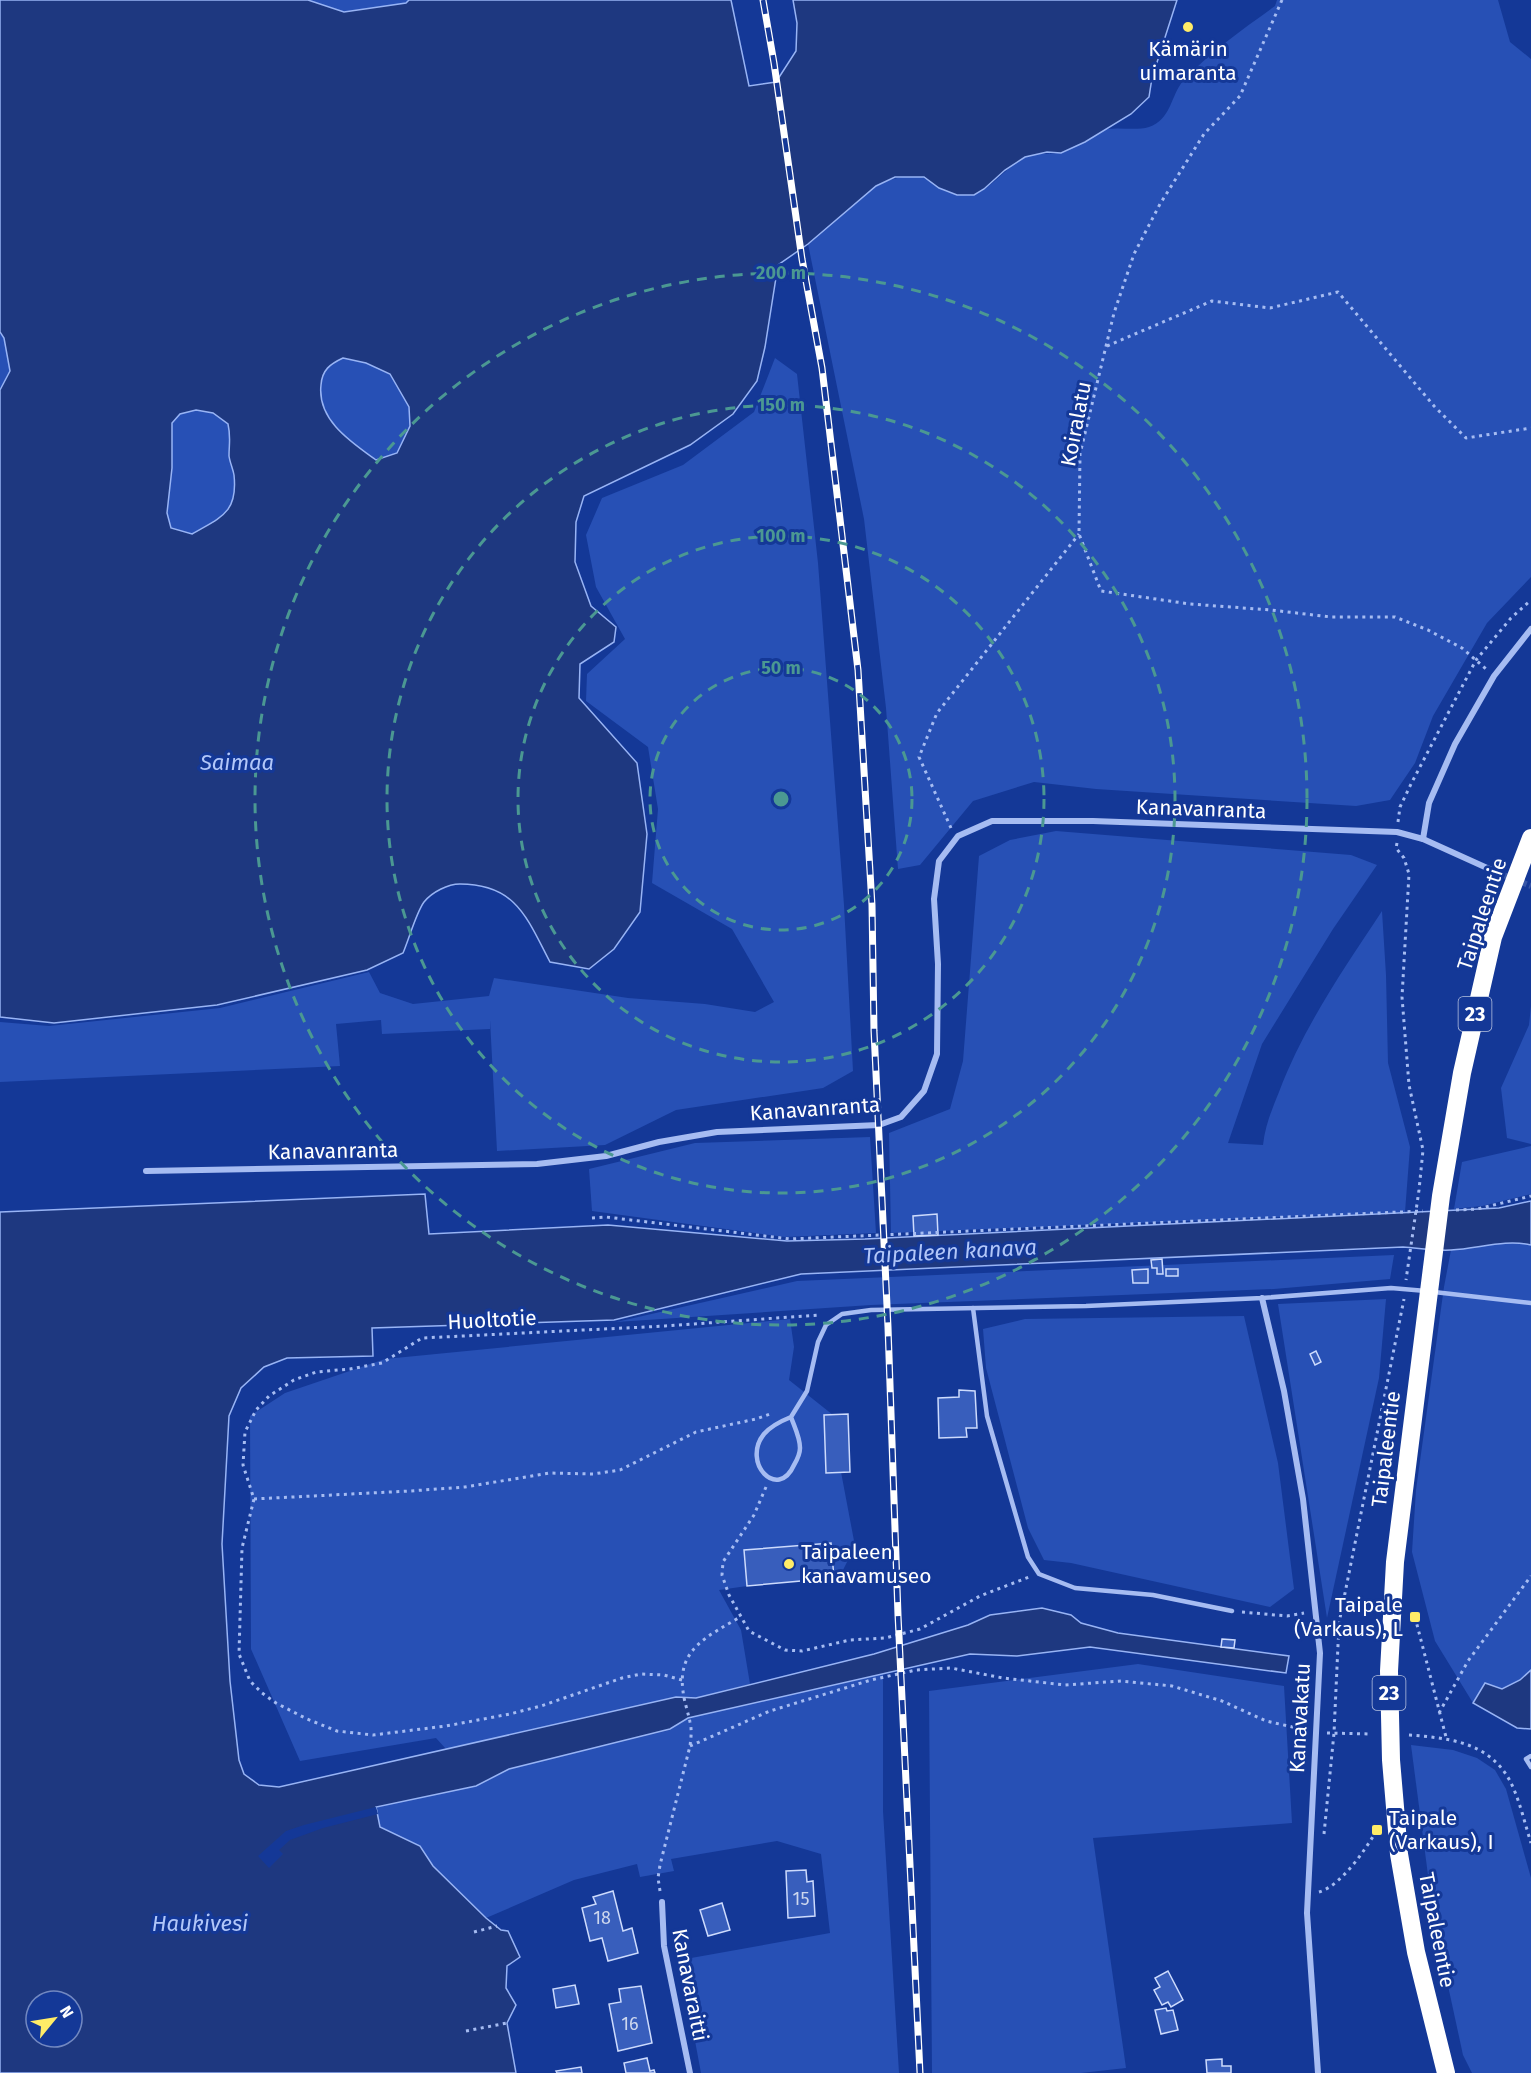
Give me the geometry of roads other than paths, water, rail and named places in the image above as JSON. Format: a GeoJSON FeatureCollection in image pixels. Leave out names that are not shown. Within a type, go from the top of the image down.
{"type":"FeatureCollection","features":[{"type":"Feature","properties":{"kind":"highway","name":"Taipaleentie"},"geometry":{"type":"LineString","coordinates":[[1446,2073],[1416,1952],[1399,1854],[1391,1760],[1389,1671],[1395,1562],[1426,1309],[1436,1204],[1462,1073],[1493,937],[1531,838]]}},
{"type":"Feature","properties":{"kind":"street"},"geometry":{"type":"LineString","coordinates":[[1423,838],[1429,803],[1455,744],[1494,676],[1531,629]]}},
{"type":"Feature","properties":{"kind":"street","name":"Kanavanranta"},"geometry":{"type":"LineString","coordinates":[[146,1171],[537,1164],[606,1156],[659,1142],[717,1132],[879,1125],[900,1117],[924,1091],[937,1054],[938,964],[934,899],[939,861],[958,836],[992,821],[1093,821],[1397,832],[1423,838],[1496,872]]}},
{"type":"Feature","properties":{"kind":"street","name":"Kanavakatu"},"geometry":{"type":"LineString","coordinates":[[1262,1298],[1284,1391],[1303,1499],[1320,1653],[1307,1913],[1318,2073]]}},
{"type":"Feature","properties":{"kind":"street","name":"Kanavaraitti"},"geometry":{"type":"LineString","coordinates":[[662,1902],[664,1946],[690,2073]]}},
{"type":"Feature","properties":{"kind":"lane"},"geometry":{"type":"LineString","coordinates":[[791,1417],[800,1448],[797,1459],[786,1477],[779,1480],[770,1479],[760,1471],[755,1459],[763,1435],[775,1424],[791,1417],[807,1391],[818,1342],[826,1326],[842,1314],[871,1310],[1262,1298],[1391,1288],[1531,1303]]}},
{"type":"Feature","properties":{"kind":"lane"},"geometry":{"type":"LineString","coordinates":[[973,1308],[987,1416],[1028,1557],[1039,1574],[1075,1588],[1154,1595],[1232,1611]]}},
{"type":"Feature","properties":{"kind":"lane"},"geometry":{"type":"LineString","coordinates":[[1531,1756],[1526,1759],[1531,1767]]}},
{"type":"Feature","properties":{"kind":"water","name":"Saimaa"},"geometry":{"type":"Polygon","coordinates":[[[0,0],[308,0],[344,12],[406,3],[409,0],[731,0],[749,86],[776,82],[796,51],[797,23],[793,0],[1177,0],[1152,78],[1149,97],[1131,114],[1085,142],[1061,153],[1047,152],[1025,157],[974,195],[957,195],[939,188],[924,177],[895,177],[876,186],[808,244],[778,265],[765,347],[757,381],[733,414],[690,445],[584,496],[576,522],[575,562],[591,606],[616,627],[614,642],[580,664],[579,698],[637,763],[647,834],[640,912],[614,949],[589,969],[550,962],[526,918],[507,897],[479,886],[455,884],[427,898],[415,919],[403,953],[367,970],[217,1005],[54,1023],[0,1017],[0,390],[10,371],[4,338],[0,332],[0,0]],[[343,358],[328,368],[323,375],[321,398],[324,409],[347,438],[376,460],[397,453],[410,426],[409,407],[390,374],[366,363],[343,358]],[[196,410],[180,414],[172,423],[172,468],[167,513],[171,528],[192,534],[225,512],[230,506],[235,488],[229,456],[228,424],[213,413],[196,410]]]}},
{"type":"Feature","properties":{"kind":"water","name":"Haukivesi"},"geometry":{"type":"Polygon","coordinates":[[[425,1194],[429,1234],[608,1225],[787,1241],[1499,1208],[1531,1201],[1531,1245],[1511,1243],[1445,1250],[1403,1247],[801,1274],[614,1320],[372,1328],[373,1356],[287,1358],[264,1367],[241,1388],[229,1416],[222,1544],[230,1681],[239,1760],[244,1774],[259,1785],[279,1787],[676,1697],[696,1698],[874,1654],[968,1625],[990,1615],[1042,1608],[1071,1615],[1081,1623],[1118,1633],[1289,1656],[1286,1673],[1090,1647],[1017,1656],[970,1654],[688,1718],[670,1729],[509,1769],[476,1786],[376,1807],[380,1827],[420,1846],[433,1866],[486,1918],[501,1930],[508,1931],[520,1957],[507,1966],[506,1988],[516,2005],[507,2023],[516,2073],[0,2073],[0,1212],[425,1194]]]}},
{"type":"Feature","properties":{"kind":"water"},"geometry":{"type":"Polygon","coordinates":[[[1531,1670],[1531,1729],[1517,1728],[1473,1703],[1485,1683],[1502,1689],[1520,1680],[1531,1670]]]}},
{"type":"Feature","properties":{"kind":"tunnel"},"geometry":{"type":"LineString","coordinates":[[1496,872],[1531,886]]}},
{"type":"Feature","properties":{"kind":"railway"},"geometry":{"type":"LineString","coordinates":[[763,0],[802,259],[822,368],[858,670],[872,905],[874,1031],[920,2073]]}},
{"type":"Feature","properties":{"kind":"place","name":"Kämärin uimaranta"},"geometry":{"type":"Point","coordinates":[1188,27]}},
{"type":"Feature","properties":{"kind":"place","name":"Taipaleen kanavamuseo"},"geometry":{"type":"Point","coordinates":[789,1564]}},
{"type":"Feature","properties":{"kind":"place","name":"Taipale (Varkaus), L"},"geometry":{"type":"Point","coordinates":[1415,1617]}},
{"type":"Feature","properties":{"kind":"place","name":"Taipale (Varkaus), I"},"geometry":{"type":"Point","coordinates":[1377,1830]}},
{"type":"Feature","properties":{"kind":"water label","name":"Taipaleen kanava"},"geometry":{"type":"Point","coordinates":[950,1251]}}]}
